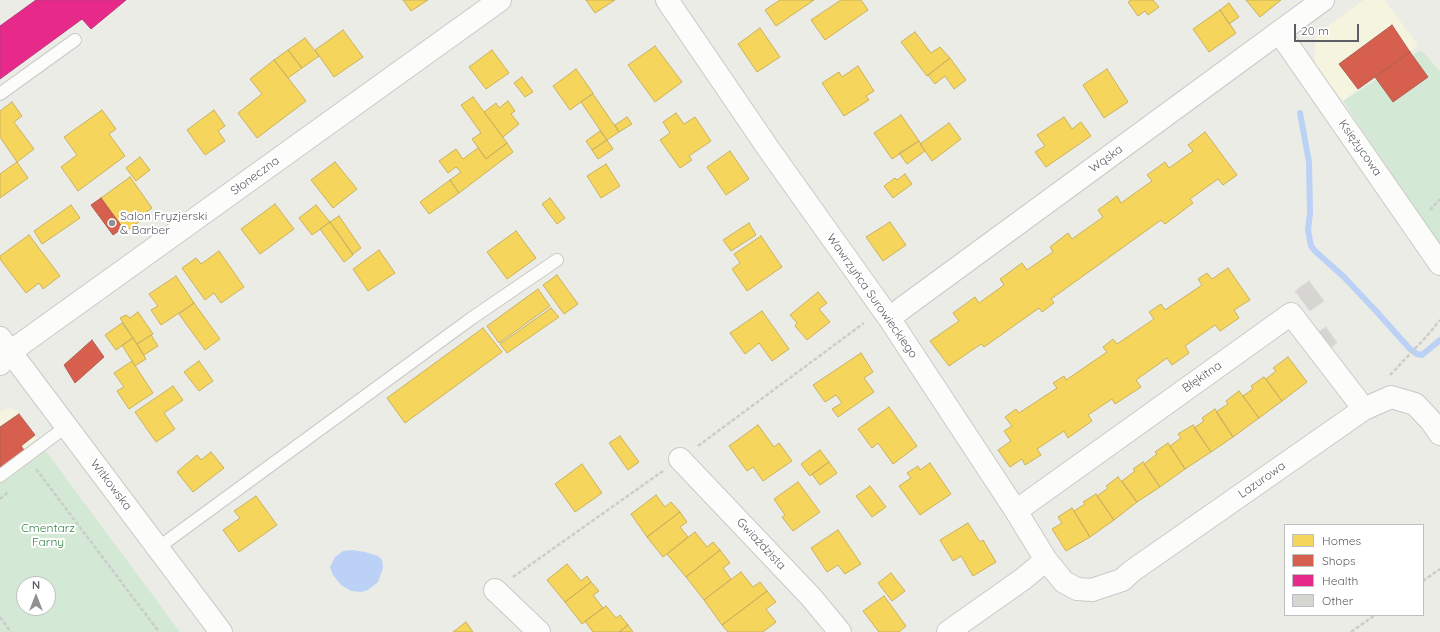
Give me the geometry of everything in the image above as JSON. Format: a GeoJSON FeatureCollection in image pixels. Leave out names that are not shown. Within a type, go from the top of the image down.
{"type":"FeatureCollection","features":[{"type":"Feature","properties":{"kind":"street","name":"Słoneczna"},"geometry":{"type":"LineString","coordinates":[[3,351],[500,0]]}},
{"type":"Feature","properties":{"kind":"street","name":"Wawrzyńca Surowieckiego"},"geometry":{"type":"LineString","coordinates":[[667,0],[770,152],[889,318],[1016,510],[1046,560],[1064,582],[1078,588]]}},
{"type":"Feature","properties":{"kind":"street","name":"Wąska"},"geometry":{"type":"LineString","coordinates":[[889,318],[1323,0]]}},
{"type":"Feature","properties":{"kind":"street","name":"Księżycowa"},"geometry":{"type":"LineString","coordinates":[[1279,32],[1440,264]]}},
{"type":"Feature","properties":{"kind":"street","name":"Błękitna"},"geometry":{"type":"LineString","coordinates":[[1016,510],[1291,314],[1364,409]]}},
{"type":"Feature","properties":{"kind":"street","name":"Witkowska"},"geometry":{"type":"LineString","coordinates":[[3,351],[67,426],[222,632]]}},
{"type":"Feature","properties":{"kind":"street","name":"Lazurowa"},"geometry":{"type":"LineString","coordinates":[[1078,588],[1092,590],[1122,580],[1132,571],[1364,409],[1391,398],[1415,404],[1431,421],[1440,434]]}},
{"type":"Feature","properties":{"kind":"street","name":"Gwiaździsta"},"geometry":{"type":"LineString","coordinates":[[680,459],[811,597],[833,630]]}},
{"type":"Feature","properties":{"kind":"street"},"geometry":{"type":"LineString","coordinates":[[948,632],[1023,579],[1046,560]]}},
{"type":"Feature","properties":{"kind":"street"},"geometry":{"type":"LineString","coordinates":[[495,590],[539,632]]}},
{"type":"Feature","properties":{"kind":"lane"},"geometry":{"type":"LineString","coordinates":[[0,94],[75,40]]}},
{"type":"Feature","properties":{"kind":"lane"},"geometry":{"type":"LineString","coordinates":[[159,547],[465,323],[557,260]]}},
{"type":"Feature","properties":{"kind":"lane"},"geometry":{"type":"LineString","coordinates":[[0,476],[67,426]]}},
{"type":"Feature","properties":{"kind":"path"},"geometry":{"type":"LineString","coordinates":[[1388,376],[1426,338],[1440,320]]}},
{"type":"Feature","properties":{"kind":"path"},"geometry":{"type":"LineString","coordinates":[[26,456],[159,632]]}},
{"type":"Feature","properties":{"kind":"path"},"geometry":{"type":"LineString","coordinates":[[1424,580],[1440,569]]}},
{"type":"Feature","properties":{"kind":"path"},"geometry":{"type":"LineString","coordinates":[[1351,632],[1374,616]]}},
{"type":"Feature","properties":{"kind":"path"},"geometry":{"type":"LineString","coordinates":[[0,617],[11,632]]}},
{"type":"Feature","properties":{"kind":"shaded area"},"geometry":{"type":"Polygon","coordinates":[[[1364,0],[1384,0],[1418,45],[1343,101],[1314,64],[1316,35],[1364,0]]]}},
{"type":"Feature","properties":{"kind":"shaded area"},"geometry":{"type":"Polygon","coordinates":[[[6,409],[17,411],[37,439],[0,468],[0,412],[6,409]]]}},
{"type":"Feature","properties":{"kind":"green space"},"geometry":{"type":"Polygon","coordinates":[[[1421,50],[1440,71],[1440,248],[1343,101],[1421,50]]]}},
{"type":"Feature","properties":{"kind":"green space","name":"Cmentarz Farny"},"geometry":{"type":"Polygon","coordinates":[[[37,439],[180,632],[0,632],[0,468],[37,439]]]}},
{"type":"Feature","properties":{"kind":"water"},"geometry":{"type":"Polygon","coordinates":[[[352,550],[378,556],[382,560],[383,568],[378,582],[368,590],[361,592],[351,591],[341,585],[333,575],[330,567],[335,557],[343,551],[352,550]]]}},
{"type":"Feature","properties":{"kind":"building: Homes"},"geometry":{"type":"Polygon","coordinates":[[[403,0],[428,0],[411,11],[403,0]]]}},
{"type":"Feature","properties":{"kind":"building: Homes"},"geometry":{"type":"Polygon","coordinates":[[[586,0],[615,0],[595,13],[586,0]]]}},
{"type":"Feature","properties":{"kind":"building: Homes"},"geometry":{"type":"Polygon","coordinates":[[[780,0],[814,0],[776,26],[765,10],[780,0]]]}},
{"type":"Feature","properties":{"kind":"building: Homes"},"geometry":{"type":"Polygon","coordinates":[[[841,0],[861,0],[868,10],[825,40],[811,20],[841,0]]]}},
{"type":"Feature","properties":{"kind":"building: Homes"},"geometry":{"type":"Polygon","coordinates":[[[1131,0],[1153,0],[1159,7],[1148,15],[1145,11],[1138,16],[1128,2],[1131,0]]]}},
{"type":"Feature","properties":{"kind":"building: Homes"},"geometry":{"type":"Polygon","coordinates":[[[1246,0],[1281,0],[1260,17],[1246,0]]]}},
{"type":"Feature","properties":{"kind":"building: Homes"},"geometry":{"type":"Polygon","coordinates":[[[1229,3],[1239,17],[1229,24],[1220,10],[1229,3]]]}},
{"type":"Feature","properties":{"kind":"building: Homes"},"geometry":{"type":"Polygon","coordinates":[[[1220,10],[1236,33],[1209,52],[1193,29],[1220,10]]]}},
{"type":"Feature","properties":{"kind":"building: Homes"},"geometry":{"type":"Polygon","coordinates":[[[760,28],[780,57],[757,72],[738,44],[760,28]]]}},
{"type":"Feature","properties":{"kind":"building: Homes"},"geometry":{"type":"Polygon","coordinates":[[[343,30],[363,57],[334,77],[315,50],[343,30]]]}},
{"type":"Feature","properties":{"kind":"building: Homes"},"geometry":{"type":"Polygon","coordinates":[[[915,32],[931,53],[940,47],[950,58],[927,76],[901,42],[915,32]]]}},
{"type":"Feature","properties":{"kind":"building: Homes"},"geometry":{"type":"Polygon","coordinates":[[[305,38],[319,56],[302,68],[288,50],[305,38]]]}},
{"type":"Feature","properties":{"kind":"building: Homes"},"geometry":{"type":"Polygon","coordinates":[[[655,46],[682,82],[655,102],[628,65],[655,46]]]}},
{"type":"Feature","properties":{"kind":"building: Homes"},"geometry":{"type":"Polygon","coordinates":[[[288,50],[302,68],[288,78],[274,60],[288,50]]]}},
{"type":"Feature","properties":{"kind":"building: Homes"},"geometry":{"type":"Polygon","coordinates":[[[492,50],[509,73],[486,89],[469,67],[492,50]]]}},
{"type":"Feature","properties":{"kind":"building: Homes"},"geometry":{"type":"Polygon","coordinates":[[[950,58],[966,80],[954,89],[945,76],[935,84],[928,75],[950,58]]]}},
{"type":"Feature","properties":{"kind":"building: Homes"},"geometry":{"type":"Polygon","coordinates":[[[274,60],[306,101],[257,138],[238,113],[262,94],[250,79],[274,60]]]}},
{"type":"Feature","properties":{"kind":"building: Homes"},"geometry":{"type":"Polygon","coordinates":[[[858,66],[874,91],[866,96],[869,100],[844,116],[822,83],[839,72],[842,77],[858,66]]]}},
{"type":"Feature","properties":{"kind":"building: Homes"},"geometry":{"type":"Polygon","coordinates":[[[576,69],[593,93],[570,110],[553,86],[576,69]]]}},
{"type":"Feature","properties":{"kind":"building: Homes"},"geometry":{"type":"Polygon","coordinates":[[[1107,69],[1128,102],[1104,118],[1083,85],[1107,69]]]}},
{"type":"Feature","properties":{"kind":"building: Homes"},"geometry":{"type":"Polygon","coordinates":[[[522,77],[533,92],[525,97],[514,83],[522,77]]]}},
{"type":"Feature","properties":{"kind":"building: Homes"},"geometry":{"type":"Polygon","coordinates":[[[593,94],[619,132],[607,140],[581,102],[593,94]]]}},
{"type":"Feature","properties":{"kind":"building: Homes"},"geometry":{"type":"Polygon","coordinates":[[[473,97],[507,143],[486,159],[472,139],[481,133],[461,105],[473,97]]]}},
{"type":"Feature","properties":{"kind":"building: Homes"},"geometry":{"type":"Polygon","coordinates":[[[508,101],[515,111],[511,114],[519,124],[503,137],[484,112],[496,103],[499,108],[508,101]]]}},
{"type":"Feature","properties":{"kind":"building: Homes"},"geometry":{"type":"Polygon","coordinates":[[[12,102],[22,116],[14,122],[34,149],[17,162],[0,137],[0,111],[12,102]]]}},
{"type":"Feature","properties":{"kind":"building: Homes"},"geometry":{"type":"Polygon","coordinates":[[[102,110],[116,129],[109,134],[125,156],[78,191],[61,167],[77,155],[64,137],[102,110]]]}},
{"type":"Feature","properties":{"kind":"building: Homes"},"geometry":{"type":"Polygon","coordinates":[[[214,110],[225,126],[218,131],[225,141],[205,155],[187,130],[214,110]]]}},
{"type":"Feature","properties":{"kind":"building: Homes"},"geometry":{"type":"Polygon","coordinates":[[[676,113],[684,124],[695,117],[711,141],[689,156],[692,160],[680,168],[660,140],[670,133],[663,122],[676,113]]]}},
{"type":"Feature","properties":{"kind":"building: Homes"},"geometry":{"type":"Polygon","coordinates":[[[901,115],[919,141],[892,159],[874,133],[901,115]]]}},
{"type":"Feature","properties":{"kind":"building: Homes"},"geometry":{"type":"Polygon","coordinates":[[[627,117],[632,124],[619,132],[615,125],[627,117]]]}},
{"type":"Feature","properties":{"kind":"building: Homes"},"geometry":{"type":"Polygon","coordinates":[[[1064,117],[1072,129],[1081,122],[1091,136],[1046,167],[1035,152],[1045,146],[1037,135],[1064,117]]]}},
{"type":"Feature","properties":{"kind":"building: Homes"},"geometry":{"type":"Polygon","coordinates":[[[949,123],[961,139],[932,161],[920,144],[949,123]]]}},
{"type":"Feature","properties":{"kind":"building: Homes"},"geometry":{"type":"Polygon","coordinates":[[[600,131],[607,140],[592,150],[586,141],[600,131]]]}},
{"type":"Feature","properties":{"kind":"building: Homes"},"geometry":{"type":"Polygon","coordinates":[[[1205,132],[1237,175],[1223,185],[1218,179],[1190,199],[1193,203],[1165,224],[1161,220],[1051,299],[1054,303],[1042,312],[1039,308],[984,347],[981,344],[949,366],[930,341],[959,321],[953,313],[975,297],[979,303],[1004,285],[1000,279],[1022,263],[1027,270],[1053,252],[1050,247],[1068,233],[1072,239],[1103,217],[1098,210],[1117,196],[1121,203],[1152,181],[1147,175],[1165,162],[1169,168],[1193,151],[1188,145],[1205,132]]]}},
{"type":"Feature","properties":{"kind":"building: Homes"},"geometry":{"type":"Polygon","coordinates":[[[607,140],[613,149],[598,159],[592,150],[607,140]]]}},
{"type":"Feature","properties":{"kind":"building: Homes"},"geometry":{"type":"Polygon","coordinates":[[[919,141],[925,151],[907,164],[899,153],[919,141]]]}},
{"type":"Feature","properties":{"kind":"building: Homes"},"geometry":{"type":"Polygon","coordinates":[[[507,143],[513,152],[459,193],[450,180],[461,172],[456,167],[448,173],[439,161],[456,149],[463,159],[478,148],[486,159],[507,143]]]}},
{"type":"Feature","properties":{"kind":"building: Homes"},"geometry":{"type":"Polygon","coordinates":[[[730,151],[749,179],[726,195],[707,167],[730,151]]]}},
{"type":"Feature","properties":{"kind":"building: Homes"},"geometry":{"type":"Polygon","coordinates":[[[140,157],[150,170],[136,181],[126,168],[140,157]]]}},
{"type":"Feature","properties":{"kind":"building: Homes"},"geometry":{"type":"Polygon","coordinates":[[[17,162],[28,178],[0,198],[0,174],[17,162]]]}},
{"type":"Feature","properties":{"kind":"building: Homes"},"geometry":{"type":"Polygon","coordinates":[[[335,162],[357,189],[333,208],[311,180],[335,162]]]}},
{"type":"Feature","properties":{"kind":"building: Homes"},"geometry":{"type":"Polygon","coordinates":[[[606,164],[620,186],[601,198],[587,176],[606,164]]]}},
{"type":"Feature","properties":{"kind":"building: Homes"},"geometry":{"type":"Polygon","coordinates":[[[905,174],[912,184],[893,198],[884,186],[895,178],[897,180],[905,174]]]}},
{"type":"Feature","properties":{"kind":"building: Homes"},"geometry":{"type":"Polygon","coordinates":[[[130,177],[152,208],[138,218],[140,221],[125,232],[101,198],[130,177]]]}},
{"type":"Feature","properties":{"kind":"building: Homes"},"geometry":{"type":"Polygon","coordinates":[[[450,180],[459,193],[429,214],[420,202],[450,180]]]}},
{"type":"Feature","properties":{"kind":"building: Homes"},"geometry":{"type":"Polygon","coordinates":[[[550,198],[565,218],[557,224],[542,204],[550,198]]]}},
{"type":"Feature","properties":{"kind":"building: Homes"},"geometry":{"type":"Polygon","coordinates":[[[275,204],[294,229],[260,254],[241,229],[275,204]]]}},
{"type":"Feature","properties":{"kind":"building: Homes"},"geometry":{"type":"Polygon","coordinates":[[[71,205],[80,218],[42,244],[34,231],[71,205]]]}},
{"type":"Feature","properties":{"kind":"building: Homes"},"geometry":{"type":"Polygon","coordinates":[[[316,205],[330,222],[312,235],[299,218],[316,205]]]}},
{"type":"Feature","properties":{"kind":"building: Homes"},"geometry":{"type":"Polygon","coordinates":[[[339,216],[361,248],[353,254],[330,222],[339,216]]]}},
{"type":"Feature","properties":{"kind":"building: Homes"},"geometry":{"type":"Polygon","coordinates":[[[330,222],[353,255],[344,262],[320,229],[330,222]]]}},
{"type":"Feature","properties":{"kind":"building: Homes"},"geometry":{"type":"Polygon","coordinates":[[[890,222],[906,245],[883,261],[866,237],[890,222]]]}},
{"type":"Feature","properties":{"kind":"building: Homes"},"geometry":{"type":"Polygon","coordinates":[[[749,223],[756,235],[731,251],[723,240],[749,223]]]}},
{"type":"Feature","properties":{"kind":"building: Homes"},"geometry":{"type":"Polygon","coordinates":[[[516,231],[536,258],[507,279],[487,252],[516,231]]]}},
{"type":"Feature","properties":{"kind":"building: Homes"},"geometry":{"type":"Polygon","coordinates":[[[29,235],[60,276],[43,289],[39,283],[26,293],[0,259],[0,256],[29,235]]]}},
{"type":"Feature","properties":{"kind":"building: Homes"},"geometry":{"type":"Polygon","coordinates":[[[761,236],[782,267],[747,291],[732,269],[740,263],[734,254],[761,236]]]}},
{"type":"Feature","properties":{"kind":"building: Homes"},"geometry":{"type":"Polygon","coordinates":[[[379,250],[395,273],[368,291],[353,269],[379,250]]]}},
{"type":"Feature","properties":{"kind":"building: Homes"},"geometry":{"type":"Polygon","coordinates":[[[219,251],[244,287],[221,303],[214,293],[205,300],[182,268],[196,258],[201,264],[219,251]]]}},
{"type":"Feature","properties":{"kind":"building: Homes"},"geometry":{"type":"Polygon","coordinates":[[[1228,268],[1250,300],[1234,310],[1239,318],[1220,331],[1215,325],[1185,346],[1189,353],[1172,365],[1167,358],[1136,380],[1141,387],[1115,404],[1112,399],[1088,415],[1092,421],[1068,438],[1064,431],[1037,449],[1041,455],[1025,465],[1022,459],[1010,467],[998,450],[1011,441],[1004,431],[1012,426],[1005,417],[1016,409],[1019,413],[1057,388],[1053,383],[1064,376],[1066,380],[1107,352],[1103,347],[1113,339],[1117,344],[1154,319],[1149,312],[1161,304],[1165,310],[1202,285],[1198,279],[1207,273],[1212,279],[1228,268]]]}},
{"type":"Feature","properties":{"kind":"building: Homes"},"geometry":{"type":"Polygon","coordinates":[[[557,275],[578,304],[564,314],[543,285],[557,275]]]}},
{"type":"Feature","properties":{"kind":"building: Homes"},"geometry":{"type":"Polygon","coordinates":[[[176,276],[194,303],[161,325],[151,310],[158,306],[149,294],[176,276]]]}},
{"type":"Feature","properties":{"kind":"building: Homes"},"geometry":{"type":"Polygon","coordinates":[[[538,289],[550,306],[499,343],[487,326],[538,289]]]}},
{"type":"Feature","properties":{"kind":"building: Homes"},"geometry":{"type":"Polygon","coordinates":[[[818,292],[827,303],[819,309],[830,322],[807,340],[795,326],[797,323],[790,315],[818,292]]]}},
{"type":"Feature","properties":{"kind":"building: Homes"},"geometry":{"type":"Polygon","coordinates":[[[194,303],[220,339],[205,350],[179,314],[194,303]]]}},
{"type":"Feature","properties":{"kind":"building: Homes"},"geometry":{"type":"Polygon","coordinates":[[[551,308],[559,317],[507,353],[500,344],[551,308]]]}},
{"type":"Feature","properties":{"kind":"building: Homes"},"geometry":{"type":"Polygon","coordinates":[[[762,311],[789,349],[772,361],[759,343],[745,354],[730,333],[762,311]]]}},
{"type":"Feature","properties":{"kind":"building: Homes"},"geometry":{"type":"Polygon","coordinates":[[[138,312],[153,334],[137,344],[120,318],[126,315],[130,318],[138,312]]]}},
{"type":"Feature","properties":{"kind":"building: Homes"},"geometry":{"type":"Polygon","coordinates":[[[122,323],[133,338],[116,350],[105,335],[122,323]]]}},
{"type":"Feature","properties":{"kind":"building: Homes"},"geometry":{"type":"Polygon","coordinates":[[[483,328],[502,352],[405,423],[387,398],[483,328]]]}},
{"type":"Feature","properties":{"kind":"building: Homes"},"geometry":{"type":"Polygon","coordinates":[[[151,335],[158,346],[144,355],[137,344],[151,335]]]}},
{"type":"Feature","properties":{"kind":"building: Homes"},"geometry":{"type":"Polygon","coordinates":[[[133,338],[146,359],[135,366],[122,345],[133,338]]]}},
{"type":"Feature","properties":{"kind":"building: Homes"},"geometry":{"type":"Polygon","coordinates":[[[861,353],[873,372],[864,378],[874,392],[838,417],[832,409],[842,403],[836,395],[825,402],[813,385],[861,353]]]}},
{"type":"Feature","properties":{"kind":"building: Homes"},"geometry":{"type":"Polygon","coordinates":[[[1288,357],[1307,382],[1282,401],[1266,379],[1276,371],[1273,368],[1288,357]]]}},
{"type":"Feature","properties":{"kind":"building: Homes"},"geometry":{"type":"Polygon","coordinates":[[[132,361],[153,393],[129,409],[117,391],[124,387],[114,373],[132,361]]]}},
{"type":"Feature","properties":{"kind":"building: Homes"},"geometry":{"type":"Polygon","coordinates":[[[199,361],[213,381],[199,391],[184,372],[199,361]]]}},
{"type":"Feature","properties":{"kind":"building: Homes"},"geometry":{"type":"Polygon","coordinates":[[[1264,377],[1282,401],[1259,418],[1243,396],[1253,389],[1251,386],[1264,377]]]}},
{"type":"Feature","properties":{"kind":"building: Homes"},"geometry":{"type":"Polygon","coordinates":[[[173,386],[183,400],[164,413],[175,429],[156,442],[135,412],[173,386]]]}},
{"type":"Feature","properties":{"kind":"building: Homes"},"geometry":{"type":"Polygon","coordinates":[[[1239,391],[1259,418],[1233,437],[1216,412],[1228,404],[1226,401],[1239,391]]]}},
{"type":"Feature","properties":{"kind":"building: Homes"},"geometry":{"type":"Polygon","coordinates":[[[889,407],[917,446],[893,464],[878,443],[872,448],[858,429],[889,407]]]}},
{"type":"Feature","properties":{"kind":"building: Homes"},"geometry":{"type":"Polygon","coordinates":[[[1215,409],[1233,437],[1211,452],[1194,428],[1204,421],[1202,418],[1215,409]]]}},
{"type":"Feature","properties":{"kind":"building: Homes"},"geometry":{"type":"Polygon","coordinates":[[[758,425],[774,447],[779,443],[792,461],[763,481],[753,467],[747,471],[729,446],[758,425]]]}},
{"type":"Feature","properties":{"kind":"building: Homes"},"geometry":{"type":"Polygon","coordinates":[[[1193,425],[1211,452],[1185,469],[1170,446],[1181,438],[1178,434],[1193,425]]]}},
{"type":"Feature","properties":{"kind":"building: Homes"},"geometry":{"type":"Polygon","coordinates":[[[620,436],[639,462],[628,470],[609,443],[620,436]]]}},
{"type":"Feature","properties":{"kind":"building: Homes"},"geometry":{"type":"Polygon","coordinates":[[[1168,443],[1185,469],[1160,487],[1144,464],[1157,454],[1155,452],[1168,443]]]}},
{"type":"Feature","properties":{"kind":"building: Homes"},"geometry":{"type":"Polygon","coordinates":[[[820,450],[829,462],[810,476],[801,464],[820,450]]]}},
{"type":"Feature","properties":{"kind":"building: Homes"},"geometry":{"type":"Polygon","coordinates":[[[211,452],[224,468],[193,492],[177,472],[197,455],[201,460],[211,452]]]}},
{"type":"Feature","properties":{"kind":"building: Homes"},"geometry":{"type":"Polygon","coordinates":[[[829,462],[837,473],[820,485],[812,474],[829,462]]]}},
{"type":"Feature","properties":{"kind":"building: Homes"},"geometry":{"type":"Polygon","coordinates":[[[1143,462],[1160,487],[1137,502],[1122,481],[1135,471],[1133,469],[1143,462]]]}},
{"type":"Feature","properties":{"kind":"building: Homes"},"geometry":{"type":"Polygon","coordinates":[[[930,463],[951,494],[920,515],[899,486],[911,478],[907,473],[918,466],[920,470],[930,463]]]}},
{"type":"Feature","properties":{"kind":"building: Homes"},"geometry":{"type":"Polygon","coordinates":[[[582,464],[602,493],[575,512],[555,484],[582,464]]]}},
{"type":"Feature","properties":{"kind":"building: Homes"},"geometry":{"type":"Polygon","coordinates":[[[1118,477],[1137,502],[1114,520],[1097,496],[1108,488],[1106,486],[1118,477]]]}},
{"type":"Feature","properties":{"kind":"building: Homes"},"geometry":{"type":"Polygon","coordinates":[[[798,482],[820,512],[793,531],[782,517],[785,515],[774,499],[798,482]]]}},
{"type":"Feature","properties":{"kind":"building: Homes"},"geometry":{"type":"Polygon","coordinates":[[[870,486],[886,507],[872,517],[856,496],[870,486]]]}},
{"type":"Feature","properties":{"kind":"building: Homes"},"geometry":{"type":"Polygon","coordinates":[[[1096,494],[1114,520],[1090,537],[1074,511],[1085,504],[1083,502],[1096,494]]]}},
{"type":"Feature","properties":{"kind":"building: Homes"},"geometry":{"type":"Polygon","coordinates":[[[656,495],[665,507],[671,502],[680,512],[647,537],[631,514],[656,495]]]}},
{"type":"Feature","properties":{"kind":"building: Homes"},"geometry":{"type":"Polygon","coordinates":[[[256,496],[277,525],[239,552],[223,530],[240,518],[234,511],[256,496]]]}},
{"type":"Feature","properties":{"kind":"building: Homes"},"geometry":{"type":"Polygon","coordinates":[[[1072,508],[1090,537],[1066,551],[1052,529],[1062,523],[1058,517],[1072,508]]]}},
{"type":"Feature","properties":{"kind":"building: Homes"},"geometry":{"type":"Polygon","coordinates":[[[680,512],[687,522],[680,527],[688,537],[663,557],[647,537],[680,512]]]}},
{"type":"Feature","properties":{"kind":"building: Homes"},"geometry":{"type":"Polygon","coordinates":[[[968,523],[980,542],[983,540],[996,562],[973,576],[961,556],[953,561],[940,540],[968,523]]]}},
{"type":"Feature","properties":{"kind":"building: Homes"},"geometry":{"type":"Polygon","coordinates":[[[838,530],[861,564],[845,574],[838,565],[827,572],[811,548],[838,530]]]}},
{"type":"Feature","properties":{"kind":"building: Homes"},"geometry":{"type":"Polygon","coordinates":[[[695,532],[707,547],[713,542],[720,550],[686,577],[667,554],[695,532]]]}},
{"type":"Feature","properties":{"kind":"building: Homes"},"geometry":{"type":"Polygon","coordinates":[[[720,550],[730,563],[723,568],[731,579],[704,600],[686,577],[720,550]]]}},
{"type":"Feature","properties":{"kind":"building: Homes"},"geometry":{"type":"Polygon","coordinates":[[[567,564],[581,581],[587,576],[591,582],[565,602],[547,580],[567,564]]]}},
{"type":"Feature","properties":{"kind":"building: Homes"},"geometry":{"type":"Polygon","coordinates":[[[741,572],[753,587],[760,582],[767,591],[722,625],[704,600],[741,572]]]}},
{"type":"Feature","properties":{"kind":"building: Homes"},"geometry":{"type":"Polygon","coordinates":[[[891,573],[905,591],[892,601],[878,583],[891,573]]]}},
{"type":"Feature","properties":{"kind":"building: Homes"},"geometry":{"type":"Polygon","coordinates":[[[591,582],[599,591],[593,595],[603,608],[582,624],[565,602],[591,582]]]}},
{"type":"Feature","properties":{"kind":"building: Homes"},"geometry":{"type":"Polygon","coordinates":[[[767,591],[776,602],[766,609],[776,622],[763,632],[728,632],[722,625],[767,591]]]}},
{"type":"Feature","properties":{"kind":"building: Homes"},"geometry":{"type":"Polygon","coordinates":[[[884,596],[906,626],[899,632],[879,632],[863,611],[884,596]]]}},
{"type":"Feature","properties":{"kind":"building: Homes"},"geometry":{"type":"Polygon","coordinates":[[[606,606],[616,618],[620,615],[628,625],[619,632],[593,632],[585,621],[606,606]]]}},
{"type":"Feature","properties":{"kind":"building: Homes"},"geometry":{"type":"Polygon","coordinates":[[[466,622],[473,632],[453,632],[466,622]]]}},
{"type":"Feature","properties":{"kind":"building: Homes"},"geometry":{"type":"Polygon","coordinates":[[[628,625],[633,632],[619,632],[628,625]]]}},
{"type":"Feature","properties":{"kind":"building: Shops"},"geometry":{"type":"Polygon","coordinates":[[[1392,25],[1410,52],[1358,89],[1339,64],[1392,25]]]}},
{"type":"Feature","properties":{"kind":"building: Shops"},"geometry":{"type":"Polygon","coordinates":[[[1410,52],[1428,77],[1393,102],[1375,77],[1410,52]]]}},
{"type":"Feature","properties":{"kind":"building: Shops"},"geometry":{"type":"Polygon","coordinates":[[[101,198],[123,228],[113,235],[91,205],[101,198]]]}},
{"type":"Feature","properties":{"kind":"building: Shops"},"geometry":{"type":"Polygon","coordinates":[[[92,340],[104,357],[75,383],[64,365],[92,340]]]}},
{"type":"Feature","properties":{"kind":"building: Shops"},"geometry":{"type":"Polygon","coordinates":[[[19,414],[35,435],[21,446],[24,450],[0,468],[0,427],[19,414]]]}},
{"type":"Feature","properties":{"kind":"building: Health"},"geometry":{"type":"Polygon","coordinates":[[[36,0],[126,0],[91,29],[82,19],[0,79],[0,26],[36,0]]]}},
{"type":"Feature","properties":{"kind":"building: Other"},"geometry":{"type":"Polygon","coordinates":[[[1309,281],[1324,301],[1310,311],[1295,291],[1309,281]]]}},
{"type":"Feature","properties":{"kind":"building: Other"},"geometry":{"type":"Polygon","coordinates":[[[1326,327],[1337,343],[1326,350],[1315,334],[1326,327]]]}},
{"type":"Feature","properties":{"kind":"waterway"},"geometry":{"type":"LineString","coordinates":[[1300,113],[1309,162],[1310,213],[1308,230],[1311,246],[1344,277],[1410,349],[1417,354],[1422,355],[1440,340]]}},
{"type":"Feature","properties":{"kind":"place","name":"Salon Fryzjerski & Barber"},"geometry":{"type":"Point","coordinates":[112,223]}}]}
